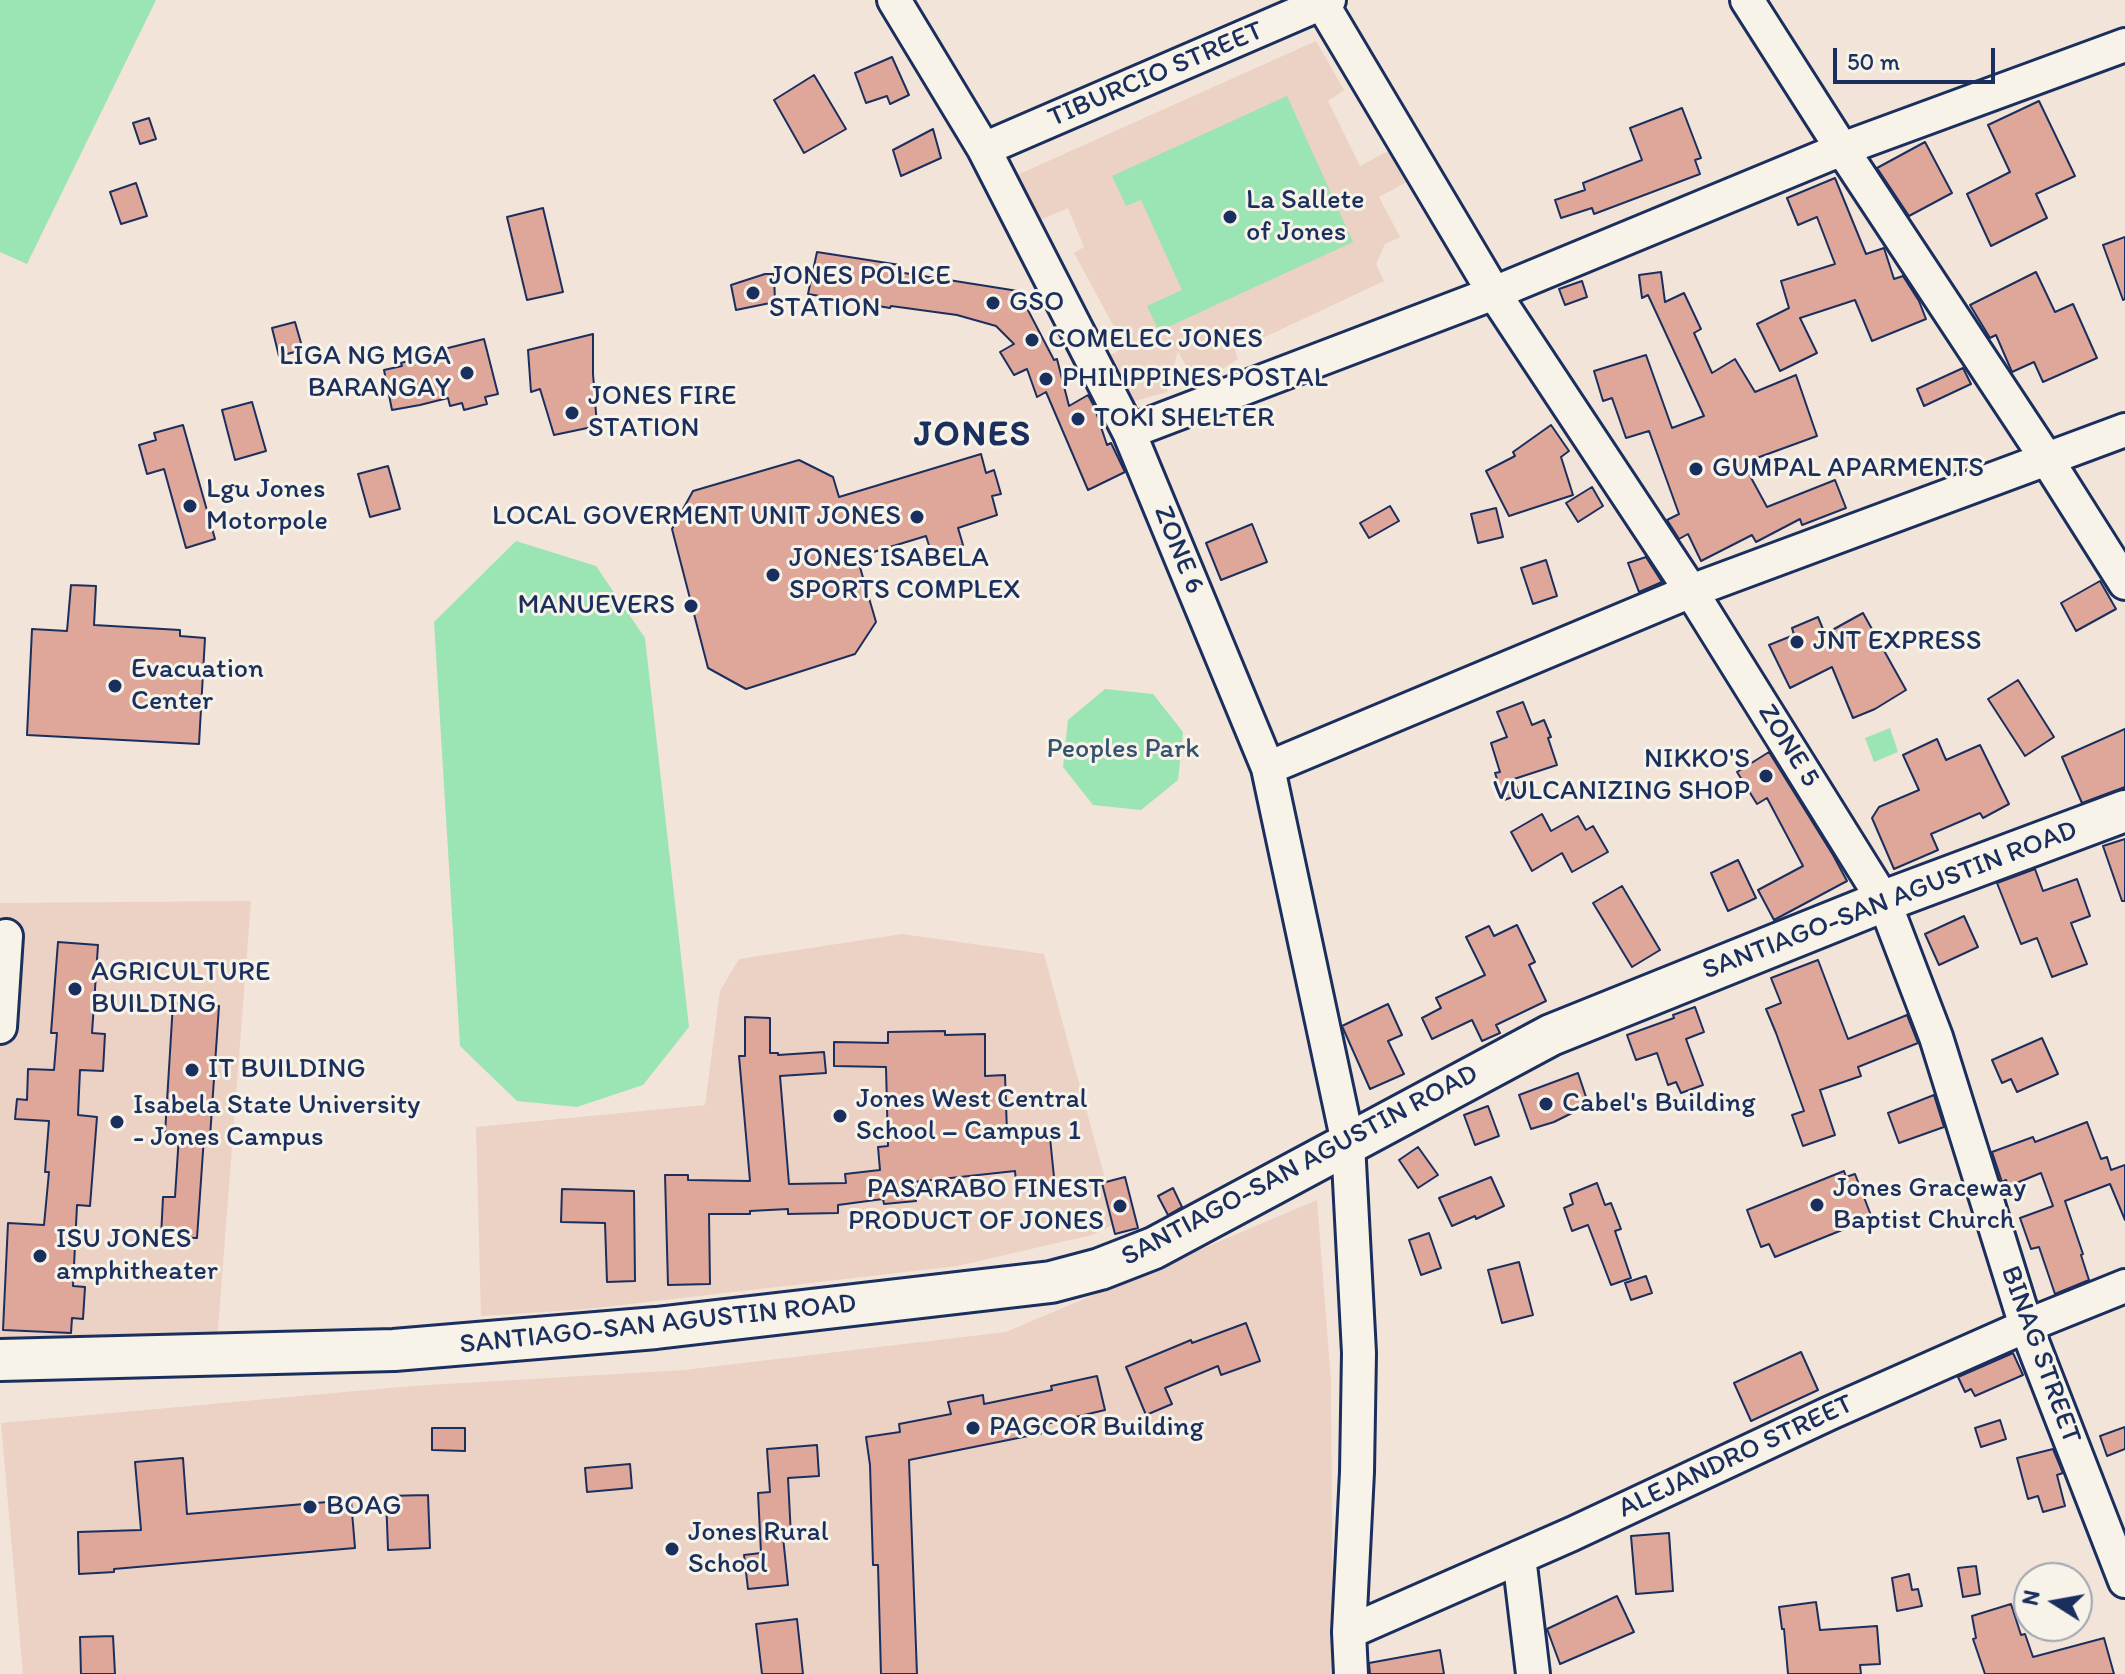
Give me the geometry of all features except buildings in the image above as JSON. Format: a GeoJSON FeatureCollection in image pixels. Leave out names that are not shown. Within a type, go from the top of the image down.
{"type":"FeatureCollection","features":[{"type":"Feature","properties":{"kind":"main road","name":"SANTIAGO-SAN AGUSTIN ROAD"},"geometry":{"type":"LineString","coordinates":[[0,1360],[394,1350],[656,1328],[1051,1282],[1100,1269],[1154,1248],[1551,1035],[1884,901],[2125,811]]}},
{"type":"Feature","properties":{"kind":"street","name":"ZONE 6"},"geometry":{"type":"LineString","coordinates":[[894,0],[984,149],[1129,432],[1268,768],[1348,1143],[1359,1353],[1349,1632],[1351,1674]]}},
{"type":"Feature","properties":{"kind":"street"},"geometry":{"type":"LineString","coordinates":[[1747,0],[2125,583]]}},
{"type":"Feature","properties":{"kind":"street","name":"TIBURCIO STREET"},"geometry":{"type":"LineString","coordinates":[[984,149],[1323,1]]}},
{"type":"Feature","properties":{"kind":"street","name":"ZONE 5"},"geometry":{"type":"LineString","coordinates":[[1323,1],[1494,293],[1691,591],[1884,901]]}},
{"type":"Feature","properties":{"kind":"street"},"geometry":{"type":"LineString","coordinates":[[1129,432],[1494,293],[1842,149],[2125,45]]}},
{"type":"Feature","properties":{"kind":"street"},"geometry":{"type":"LineString","coordinates":[[1268,768],[1691,591],[2125,430]]}},
{"type":"Feature","properties":{"kind":"street","name":"BINAG STREET"},"geometry":{"type":"LineString","coordinates":[[1884,901],[1936,1037],[2026,1326],[2121,1562]]}},
{"type":"Feature","properties":{"kind":"street"},"geometry":{"type":"LineString","coordinates":[[0,1027],[6,936]]}},
{"type":"Feature","properties":{"kind":"street","name":"ALEJANDRO STREET"},"geometry":{"type":"LineString","coordinates":[[1349,1632],[1830,1413],[2026,1326],[2125,1286]]}},
{"type":"Feature","properties":{"kind":"street"},"geometry":{"type":"LineString","coordinates":[[1519,1557],[1533,1674]]}},
{"type":"Feature","properties":{"kind":"shaded area","name":"La Sallete of Jones"},"geometry":{"type":"Polygon","coordinates":[[[1316,41],[1344,90],[1328,101],[1360,166],[1392,149],[1410,180],[1379,197],[1400,237],[1385,244],[1376,264],[1384,281],[1235,351],[1238,359],[1196,385],[1178,351],[1167,392],[1131,402],[1109,356],[1125,347],[1074,253],[1084,247],[1068,208],[1029,225],[1006,180],[1316,41]]]}},
{"type":"Feature","properties":{"kind":"shaded area","name":"Isabela State University - Jones Campus"},"geometry":{"type":"Polygon","coordinates":[[[251,901],[217,1341],[0,1347],[0,903],[251,901]]]}},
{"type":"Feature","properties":{"kind":"shaded area","name":"Jones West Central School – Campus 1"},"geometry":{"type":"Polygon","coordinates":[[[902,934],[1044,954],[1117,1223],[1092,1235],[957,1266],[587,1309],[481,1316],[476,1127],[705,1105],[720,991],[739,959],[902,934]]]}},
{"type":"Feature","properties":{"kind":"shaded area","name":"Jones Rural School"},"geometry":{"type":"Polygon","coordinates":[[[1317,1200],[1331,1381],[1333,1674],[23,1674],[1,1423],[412,1386],[684,1370],[1006,1332],[1317,1200]]]}},
{"type":"Feature","properties":{"kind":"green space"},"geometry":{"type":"Polygon","coordinates":[[[0,0],[156,0],[27,264],[0,252],[0,0]]]}},
{"type":"Feature","properties":{"kind":"green space"},"geometry":{"type":"Polygon","coordinates":[[[1287,96],[1353,242],[1159,331],[1147,306],[1182,290],[1141,200],[1126,206],[1112,176],[1287,96]]]}},
{"type":"Feature","properties":{"kind":"green space"},"geometry":{"type":"Polygon","coordinates":[[[516,541],[596,566],[645,638],[689,1027],[643,1085],[577,1107],[517,1101],[460,1046],[434,622],[516,541]]]}},
{"type":"Feature","properties":{"kind":"green space","name":"Peoples Park"},"geometry":{"type":"Polygon","coordinates":[[[1105,689],[1153,694],[1183,732],[1178,780],[1141,810],[1093,805],[1063,767],[1068,720],[1105,689]]]}},
{"type":"Feature","properties":{"kind":"green space"},"geometry":{"type":"Polygon","coordinates":[[[1890,728],[1898,752],[1874,762],[1865,738],[1890,728]]]}},
{"type":"Feature","properties":{"kind":"place","name":"La Sallete of Jones"},"geometry":{"type":"Point","coordinates":[1230,217]}},
{"type":"Feature","properties":{"kind":"place","name":"JONES POLICE STATION"},"geometry":{"type":"Point","coordinates":[753,293]}},
{"type":"Feature","properties":{"kind":"place","name":"GSO"},"geometry":{"type":"Point","coordinates":[993,303]}},
{"type":"Feature","properties":{"kind":"place","name":"COMELEC JONES"},"geometry":{"type":"Point","coordinates":[1032,340]}},
{"type":"Feature","properties":{"kind":"place","name":"LIGA NG MGA BARANGAY"},"geometry":{"type":"Point","coordinates":[467,373]}},
{"type":"Feature","properties":{"kind":"place","name":"PHILIPPINES POSTAL"},"geometry":{"type":"Point","coordinates":[1046,379]}},
{"type":"Feature","properties":{"kind":"place","name":"JONES FIRE STATION"},"geometry":{"type":"Point","coordinates":[572,413]}},
{"type":"Feature","properties":{"kind":"place","name":"TOKI SHELTER"},"geometry":{"type":"Point","coordinates":[1078,419]}},
{"type":"Feature","properties":{"kind":"place","name":"GUMPAL APARMENTS"},"geometry":{"type":"Point","coordinates":[1696,469]}},
{"type":"Feature","properties":{"kind":"place","name":"Lgu Jones Motorpole"},"geometry":{"type":"Point","coordinates":[190,506]}},
{"type":"Feature","properties":{"kind":"place","name":"LOCAL GOVERMENT UNIT JONES"},"geometry":{"type":"Point","coordinates":[917,517]}},
{"type":"Feature","properties":{"kind":"place","name":"JONES ISABELA SPORTS COMPLEX"},"geometry":{"type":"Point","coordinates":[773,575]}},
{"type":"Feature","properties":{"kind":"place","name":"MANUEVERS"},"geometry":{"type":"Point","coordinates":[691,606]}},
{"type":"Feature","properties":{"kind":"place","name":"JNT EXPRESS"},"geometry":{"type":"Point","coordinates":[1797,642]}},
{"type":"Feature","properties":{"kind":"place","name":"Evacuation Center"},"geometry":{"type":"Point","coordinates":[115,686]}},
{"type":"Feature","properties":{"kind":"place","name":"NIKKO'S VULCANIZING SHOP"},"geometry":{"type":"Point","coordinates":[1766,776]}},
{"type":"Feature","properties":{"kind":"place","name":"AGRICULTURE BUILDING"},"geometry":{"type":"Point","coordinates":[75,989]}},
{"type":"Feature","properties":{"kind":"place","name":"IT BUILDING"},"geometry":{"type":"Point","coordinates":[192,1070]}},
{"type":"Feature","properties":{"kind":"place","name":"Cabel's Building"},"geometry":{"type":"Point","coordinates":[1546,1104]}},
{"type":"Feature","properties":{"kind":"place","name":"Jones West Central School – Campus 1"},"geometry":{"type":"Point","coordinates":[840,1116]}},
{"type":"Feature","properties":{"kind":"place","name":"Isabela State University - Jones Campus"},"geometry":{"type":"Point","coordinates":[117,1122]}},
{"type":"Feature","properties":{"kind":"place","name":"Jones Graceway Baptist Church"},"geometry":{"type":"Point","coordinates":[1817,1205]}},
{"type":"Feature","properties":{"kind":"place","name":"PASARABO FINEST PRODUCT OF JONES"},"geometry":{"type":"Point","coordinates":[1120,1206]}},
{"type":"Feature","properties":{"kind":"place","name":"ISU JONES amphitheater"},"geometry":{"type":"Point","coordinates":[40,1256]}},
{"type":"Feature","properties":{"kind":"place","name":"PAGCOR Building"},"geometry":{"type":"Point","coordinates":[973,1428]}},
{"type":"Feature","properties":{"kind":"place","name":"BOAG"},"geometry":{"type":"Point","coordinates":[310,1507]}},
{"type":"Feature","properties":{"kind":"place","name":"Jones Rural School"},"geometry":{"type":"Point","coordinates":[672,1549]}},
{"type":"Feature","properties":{"kind":"district","name":"JONES"},"geometry":{"type":"Point","coordinates":[973,436]}}]}
